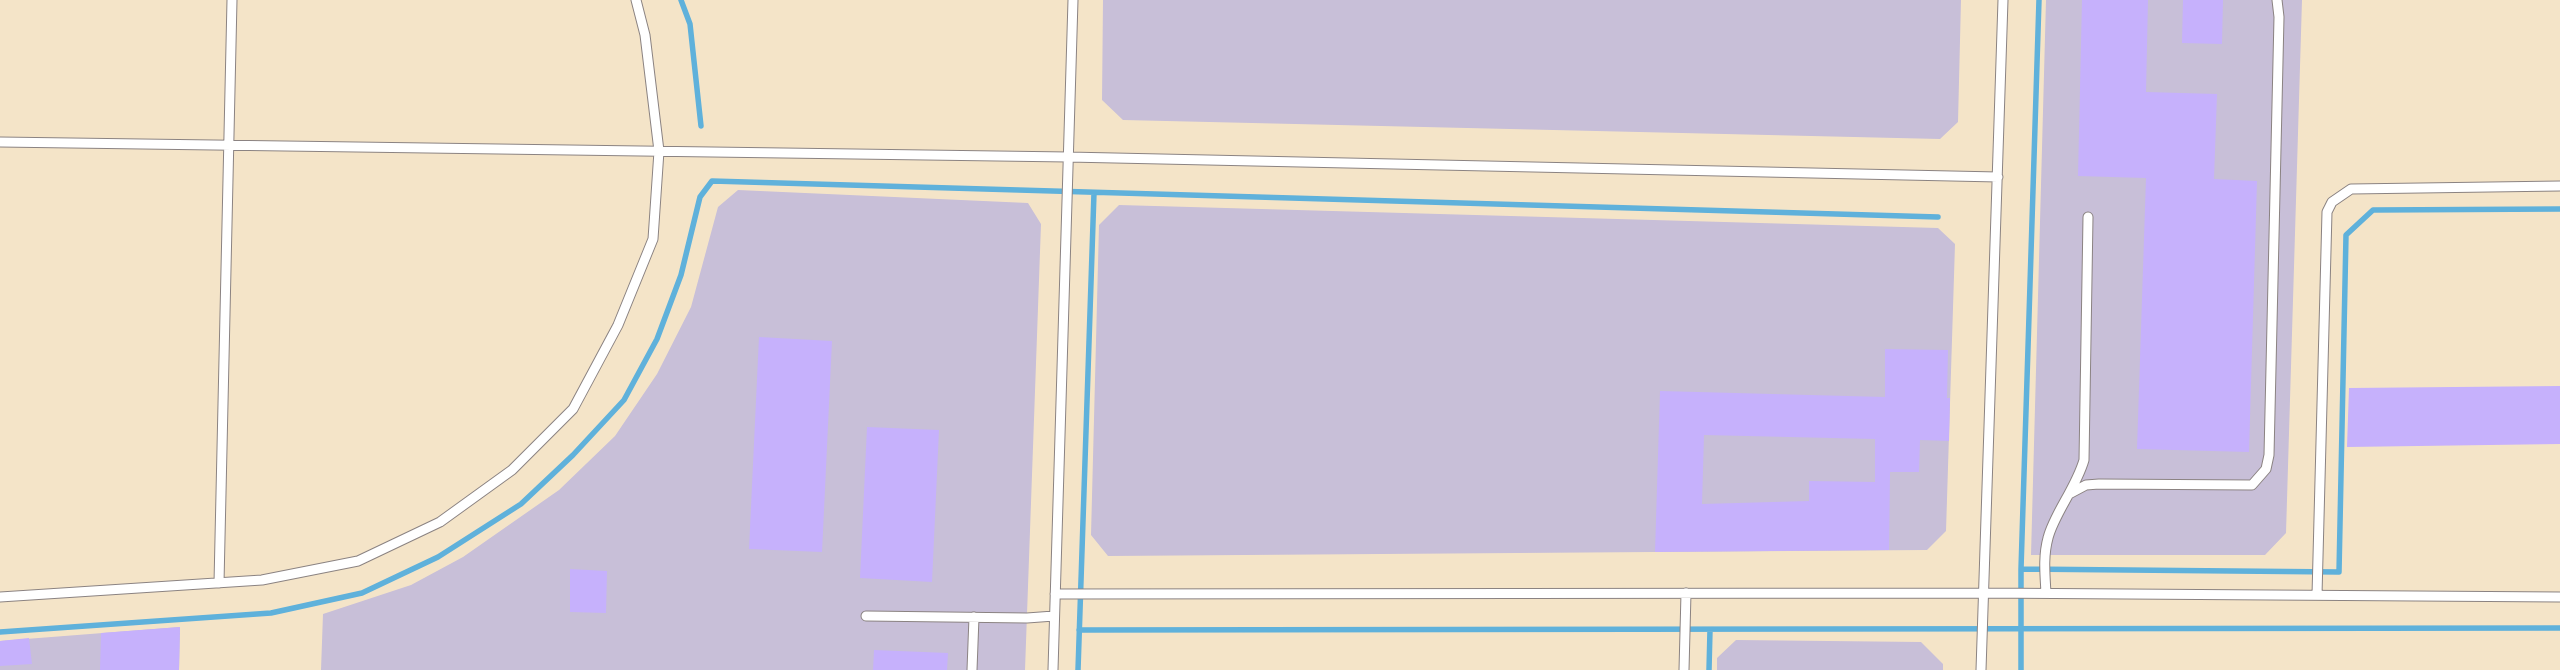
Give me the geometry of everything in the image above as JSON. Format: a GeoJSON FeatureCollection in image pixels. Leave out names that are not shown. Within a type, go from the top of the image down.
{"type":"FeatureCollection","features":[{"type":"Feature","properties":{"kind":"lane"},"geometry":{"type":"LineString","coordinates":[[219,582],[232,0]]}},
{"type":"Feature","properties":{"kind":"lane"},"geometry":{"type":"LineString","coordinates":[[0,597],[262,580],[358,561],[440,522],[512,470],[573,409],[618,325],[653,239],[659,151],[645,35],[636,0]]}},
{"type":"Feature","properties":{"kind":"lane"},"geometry":{"type":"LineString","coordinates":[[1053,670],[1073,0]]}},
{"type":"Feature","properties":{"kind":"lane"},"geometry":{"type":"LineString","coordinates":[[1980,670],[2003,0]]}},
{"type":"Feature","properties":{"kind":"lane"},"geometry":{"type":"LineString","coordinates":[[2071,492],[2086,485],[2099,484],[2252,485],[2266,469],[2269,455],[2278,57],[2277,0]]}},
{"type":"Feature","properties":{"kind":"lane"},"geometry":{"type":"LineString","coordinates":[[0,142],[1068,157],[1998,177]]}},
{"type":"Feature","properties":{"kind":"lane"},"geometry":{"type":"LineString","coordinates":[[2317,595],[2327,212],[2332,202],[2351,189],[2560,186]]}},
{"type":"Feature","properties":{"kind":"lane"},"geometry":{"type":"LineString","coordinates":[[2046,593],[2045,555],[2048,536],[2071,492],[2084,460],[2088,217]]}},
{"type":"Feature","properties":{"kind":"lane"},"geometry":{"type":"LineString","coordinates":[[1684,670],[1686,593]]}},
{"type":"Feature","properties":{"kind":"lane"},"geometry":{"type":"LineString","coordinates":[[1055,594],[2046,593],[2560,596]]}},
{"type":"Feature","properties":{"kind":"lane"},"geometry":{"type":"LineString","coordinates":[[866,616],[1054,616]]}},
{"type":"Feature","properties":{"kind":"lane"},"geometry":{"type":"LineString","coordinates":[[972,670],[974,617]]}},
{"type":"Feature","properties":{"kind":"shaded area"},"geometry":{"type":"Polygon","coordinates":[[[1103,0],[1961,0],[1958,122],[1940,139],[1123,120],[1102,100],[1103,0]]]}},
{"type":"Feature","properties":{"kind":"shaded area"},"geometry":{"type":"Polygon","coordinates":[[[2046,0],[2302,0],[2286,533],[2265,555],[2031,555],[2046,0]]]}},
{"type":"Feature","properties":{"kind":"shaded area"},"geometry":{"type":"Polygon","coordinates":[[[738,190],[1028,203],[1041,224],[1025,670],[321,670],[323,614],[411,585],[463,557],[559,490],[615,436],[657,374],[691,307],[718,207],[738,190]]]}},
{"type":"Feature","properties":{"kind":"shaded area"},"geometry":{"type":"Polygon","coordinates":[[[1119,205],[1938,228],[1955,244],[1946,531],[1927,550],[1108,556],[1091,535],[1099,225],[1119,205]]]}},
{"type":"Feature","properties":{"kind":"shaded area"},"geometry":{"type":"Polygon","coordinates":[[[180,627],[179,670],[0,670],[0,641],[180,627]]]}},
{"type":"Feature","properties":{"kind":"shaded area"},"geometry":{"type":"Polygon","coordinates":[[[1736,640],[1921,642],[1943,664],[1943,670],[1717,670],[1717,658],[1736,640]]]}},
{"type":"Feature","properties":{"kind":"building"},"geometry":{"type":"Polygon","coordinates":[[[2082,0],[2148,0],[2146,92],[2217,94],[2214,179],[2257,181],[2249,452],[2137,449],[2146,178],[2078,176],[2082,0]]]}},
{"type":"Feature","properties":{"kind":"building"},"geometry":{"type":"Polygon","coordinates":[[[2183,0],[2223,0],[2222,44],[2182,43],[2183,0]]]}},
{"type":"Feature","properties":{"kind":"building"},"geometry":{"type":"Polygon","coordinates":[[[759,337],[832,341],[822,552],[749,549],[759,337]]]}},
{"type":"Feature","properties":{"kind":"building"},"geometry":{"type":"Polygon","coordinates":[[[1885,349],[1948,350],[1947,398],[1950,398],[1949,441],[1920,440],[1919,472],[1890,472],[1889,550],[1655,552],[1660,391],[1885,397],[1885,349]],[[1704,435],[1702,504],[1809,501],[1809,481],[1875,482],[1875,439],[1704,435]]]}},
{"type":"Feature","properties":{"kind":"building"},"geometry":{"type":"Polygon","coordinates":[[[2560,386],[2560,444],[2347,447],[2349,388],[2560,386]]]}},
{"type":"Feature","properties":{"kind":"building"},"geometry":{"type":"Polygon","coordinates":[[[867,427],[939,430],[932,582],[860,578],[867,427]]]}},
{"type":"Feature","properties":{"kind":"building"},"geometry":{"type":"Polygon","coordinates":[[[570,569],[607,571],[606,613],[570,612],[570,569]]]}},
{"type":"Feature","properties":{"kind":"building"},"geometry":{"type":"Polygon","coordinates":[[[180,627],[179,670],[100,670],[101,633],[180,627]]]}},
{"type":"Feature","properties":{"kind":"building"},"geometry":{"type":"Polygon","coordinates":[[[29,638],[32,664],[0,666],[0,641],[29,638]]]}},
{"type":"Feature","properties":{"kind":"building"},"geometry":{"type":"Polygon","coordinates":[[[874,650],[948,653],[947,670],[873,670],[874,650]]]}},
{"type":"Feature","properties":{"kind":"waterway"},"geometry":{"type":"LineString","coordinates":[[681,0],[690,24],[701,126]]}},
{"type":"Feature","properties":{"kind":"waterway"},"geometry":{"type":"LineString","coordinates":[[2021,670],[2021,569],[2039,0]]}},
{"type":"Feature","properties":{"kind":"waterway"},"geometry":{"type":"LineString","coordinates":[[0,632],[271,613],[362,593],[438,557],[521,504],[573,455],[624,400],[657,339],[681,275],[700,197],[712,181],[1938,217]]}},
{"type":"Feature","properties":{"kind":"waterway"},"geometry":{"type":"LineString","coordinates":[[1078,670],[1094,193]]}},
{"type":"Feature","properties":{"kind":"waterway"},"geometry":{"type":"LineString","coordinates":[[2021,569],[2339,572],[2346,235],[2373,210],[2560,209]]}},
{"type":"Feature","properties":{"kind":"waterway"},"geometry":{"type":"LineString","coordinates":[[1079,630],[2560,628]]}},
{"type":"Feature","properties":{"kind":"waterway"},"geometry":{"type":"LineString","coordinates":[[1709,670],[1710,630]]}}]}
